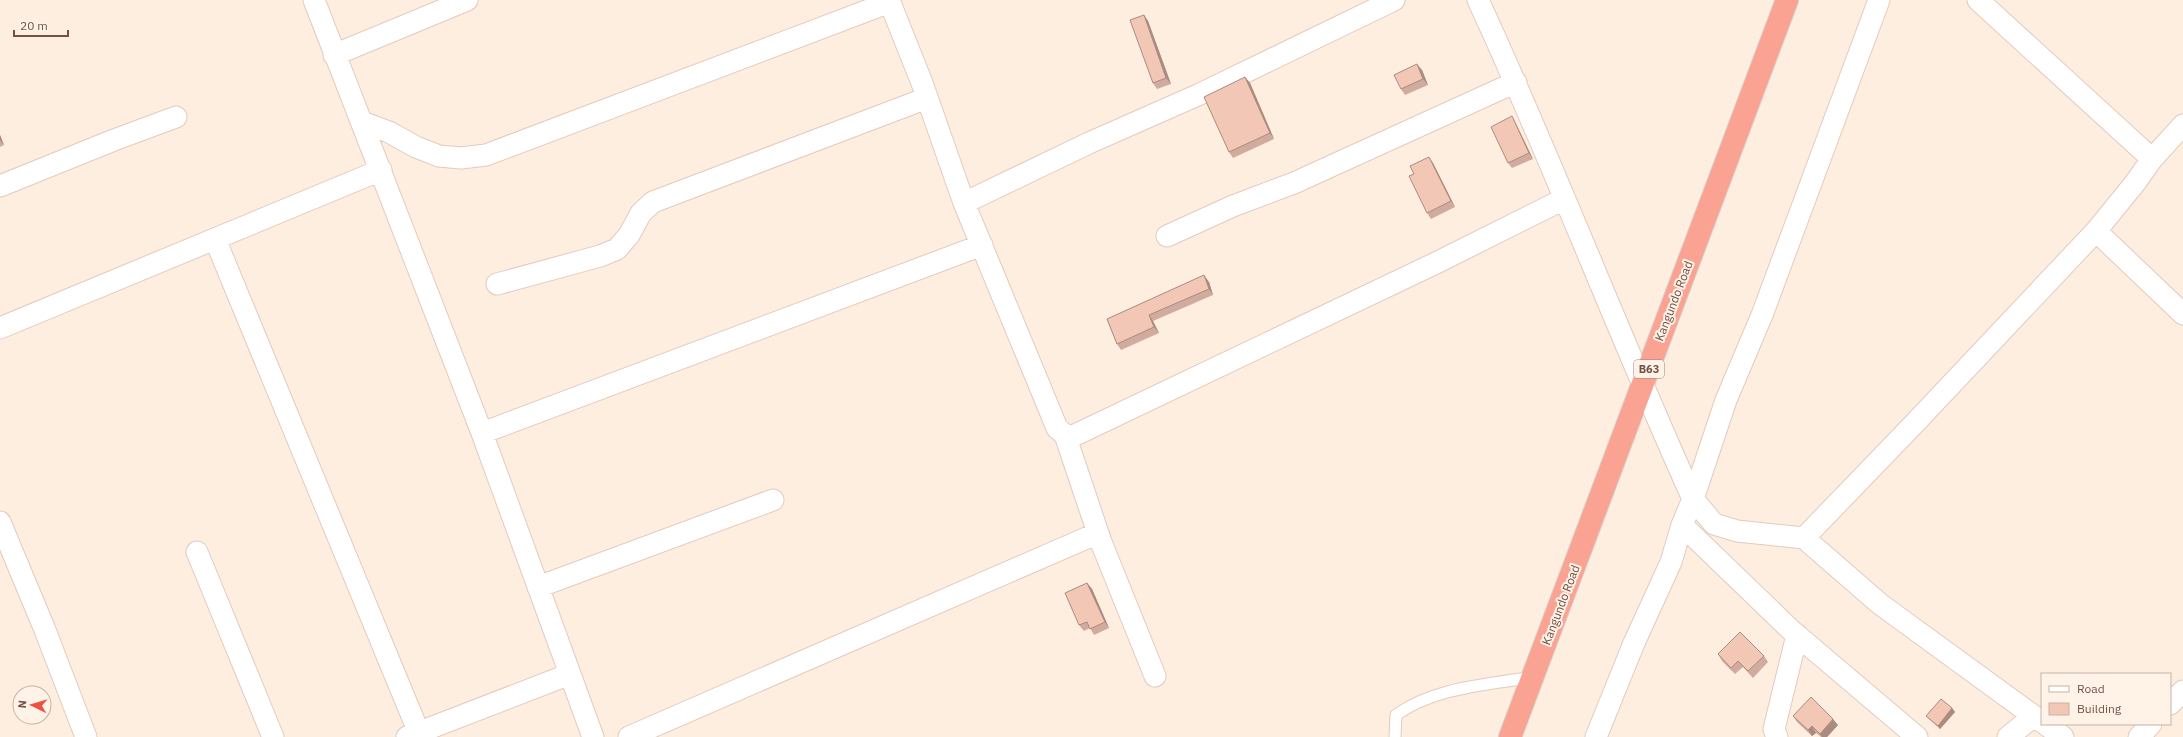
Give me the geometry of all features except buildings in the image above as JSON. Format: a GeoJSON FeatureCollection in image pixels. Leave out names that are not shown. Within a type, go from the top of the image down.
{"type":"FeatureCollection","features":[{"type":"Feature","properties":{"kind":"highway","name":"Kangundo Road"},"geometry":{"type":"LineString","coordinates":[[1510,737],[1787,0]]}},
{"type":"Feature","properties":{"kind":"street"},"geometry":{"type":"LineString","coordinates":[[314,0],[334,55],[381,170],[482,433],[593,737]]}},
{"type":"Feature","properties":{"kind":"street"},"geometry":{"type":"LineString","coordinates":[[334,55],[467,0]]}},
{"type":"Feature","properties":{"kind":"street"},"geometry":{"type":"LineString","coordinates":[[964,203],[1089,143],[1200,94],[1394,0]]}},
{"type":"Feature","properties":{"kind":"street"},"geometry":{"type":"LineString","coordinates":[[1478,0],[1516,82],[1693,499],[1714,524],[1744,532],[1804,538],[1880,604],[2040,720],[2008,737]]}},
{"type":"Feature","properties":{"kind":"street"},"geometry":{"type":"LineString","coordinates":[[1596,737],[1634,643],[1671,562],[1682,525],[1693,499],[1726,400],[1762,315],[1879,0]]}},
{"type":"Feature","properties":{"kind":"street"},"geometry":{"type":"LineString","coordinates":[[1978,0],[2152,159]]}},
{"type":"Feature","properties":{"kind":"street"},"geometry":{"type":"LineString","coordinates":[[362,122],[389,132],[416,147],[439,156],[461,158],[486,155],[889,1],[927,98],[964,203],[1057,428],[1064,435],[1098,533],[1155,676]]}},
{"type":"Feature","properties":{"kind":"street"},"geometry":{"type":"LineString","coordinates":[[1167,236],[1234,206],[1294,183],[1516,82]]}},
{"type":"Feature","properties":{"kind":"street"},"geometry":{"type":"LineString","coordinates":[[497,284],[600,256],[617,249],[629,235],[641,213],[653,202],[927,98]]}},
{"type":"Feature","properties":{"kind":"street"},"geometry":{"type":"LineString","coordinates":[[0,186],[114,140],[176,117]]}},
{"type":"Feature","properties":{"kind":"street"},"geometry":{"type":"LineString","coordinates":[[1804,538],[2096,231],[2135,184],[2152,159],[2183,125]]}},
{"type":"Feature","properties":{"kind":"street"},"geometry":{"type":"LineString","coordinates":[[0,328],[381,170]]}},
{"type":"Feature","properties":{"kind":"street"},"geometry":{"type":"LineString","coordinates":[[1064,435],[1074,436],[1438,262],[1564,198]]}},
{"type":"Feature","properties":{"kind":"street"},"geometry":{"type":"LineString","coordinates":[[2096,231],[2183,314]]}},
{"type":"Feature","properties":{"kind":"street"},"geometry":{"type":"LineString","coordinates":[[215,239],[413,735],[570,674]]}},
{"type":"Feature","properties":{"kind":"street"},"geometry":{"type":"LineString","coordinates":[[482,433],[982,245]]}},
{"type":"Feature","properties":{"kind":"street"},"geometry":{"type":"LineString","coordinates":[[538,587],[773,500]]}},
{"type":"Feature","properties":{"kind":"street"},"geometry":{"type":"LineString","coordinates":[[0,522],[45,630],[86,737]]}},
{"type":"Feature","properties":{"kind":"street"},"geometry":{"type":"LineString","coordinates":[[1682,525],[1797,635],[1917,737]]}},
{"type":"Feature","properties":{"kind":"street"},"geometry":{"type":"LineString","coordinates":[[629,737],[1098,533]]}},
{"type":"Feature","properties":{"kind":"street"},"geometry":{"type":"LineString","coordinates":[[197,552],[273,737]]}},
{"type":"Feature","properties":{"kind":"street"},"geometry":{"type":"LineString","coordinates":[[1777,737],[1774,729],[1797,635]]}},
{"type":"Feature","properties":{"kind":"street"},"geometry":{"type":"LineString","coordinates":[[2171,703],[2183,691]]}},
{"type":"Feature","properties":{"kind":"street"},"geometry":{"type":"LineString","coordinates":[[2047,725],[2063,737]]}},
{"type":"Feature","properties":{"kind":"street"},"geometry":{"type":"LineString","coordinates":[[2139,737],[2151,725]]}},
{"type":"Feature","properties":{"kind":"lane"},"geometry":{"type":"LineString","coordinates":[[1395,737],[1396,715],[1411,704],[1460,689],[1533,677]]}}]}
